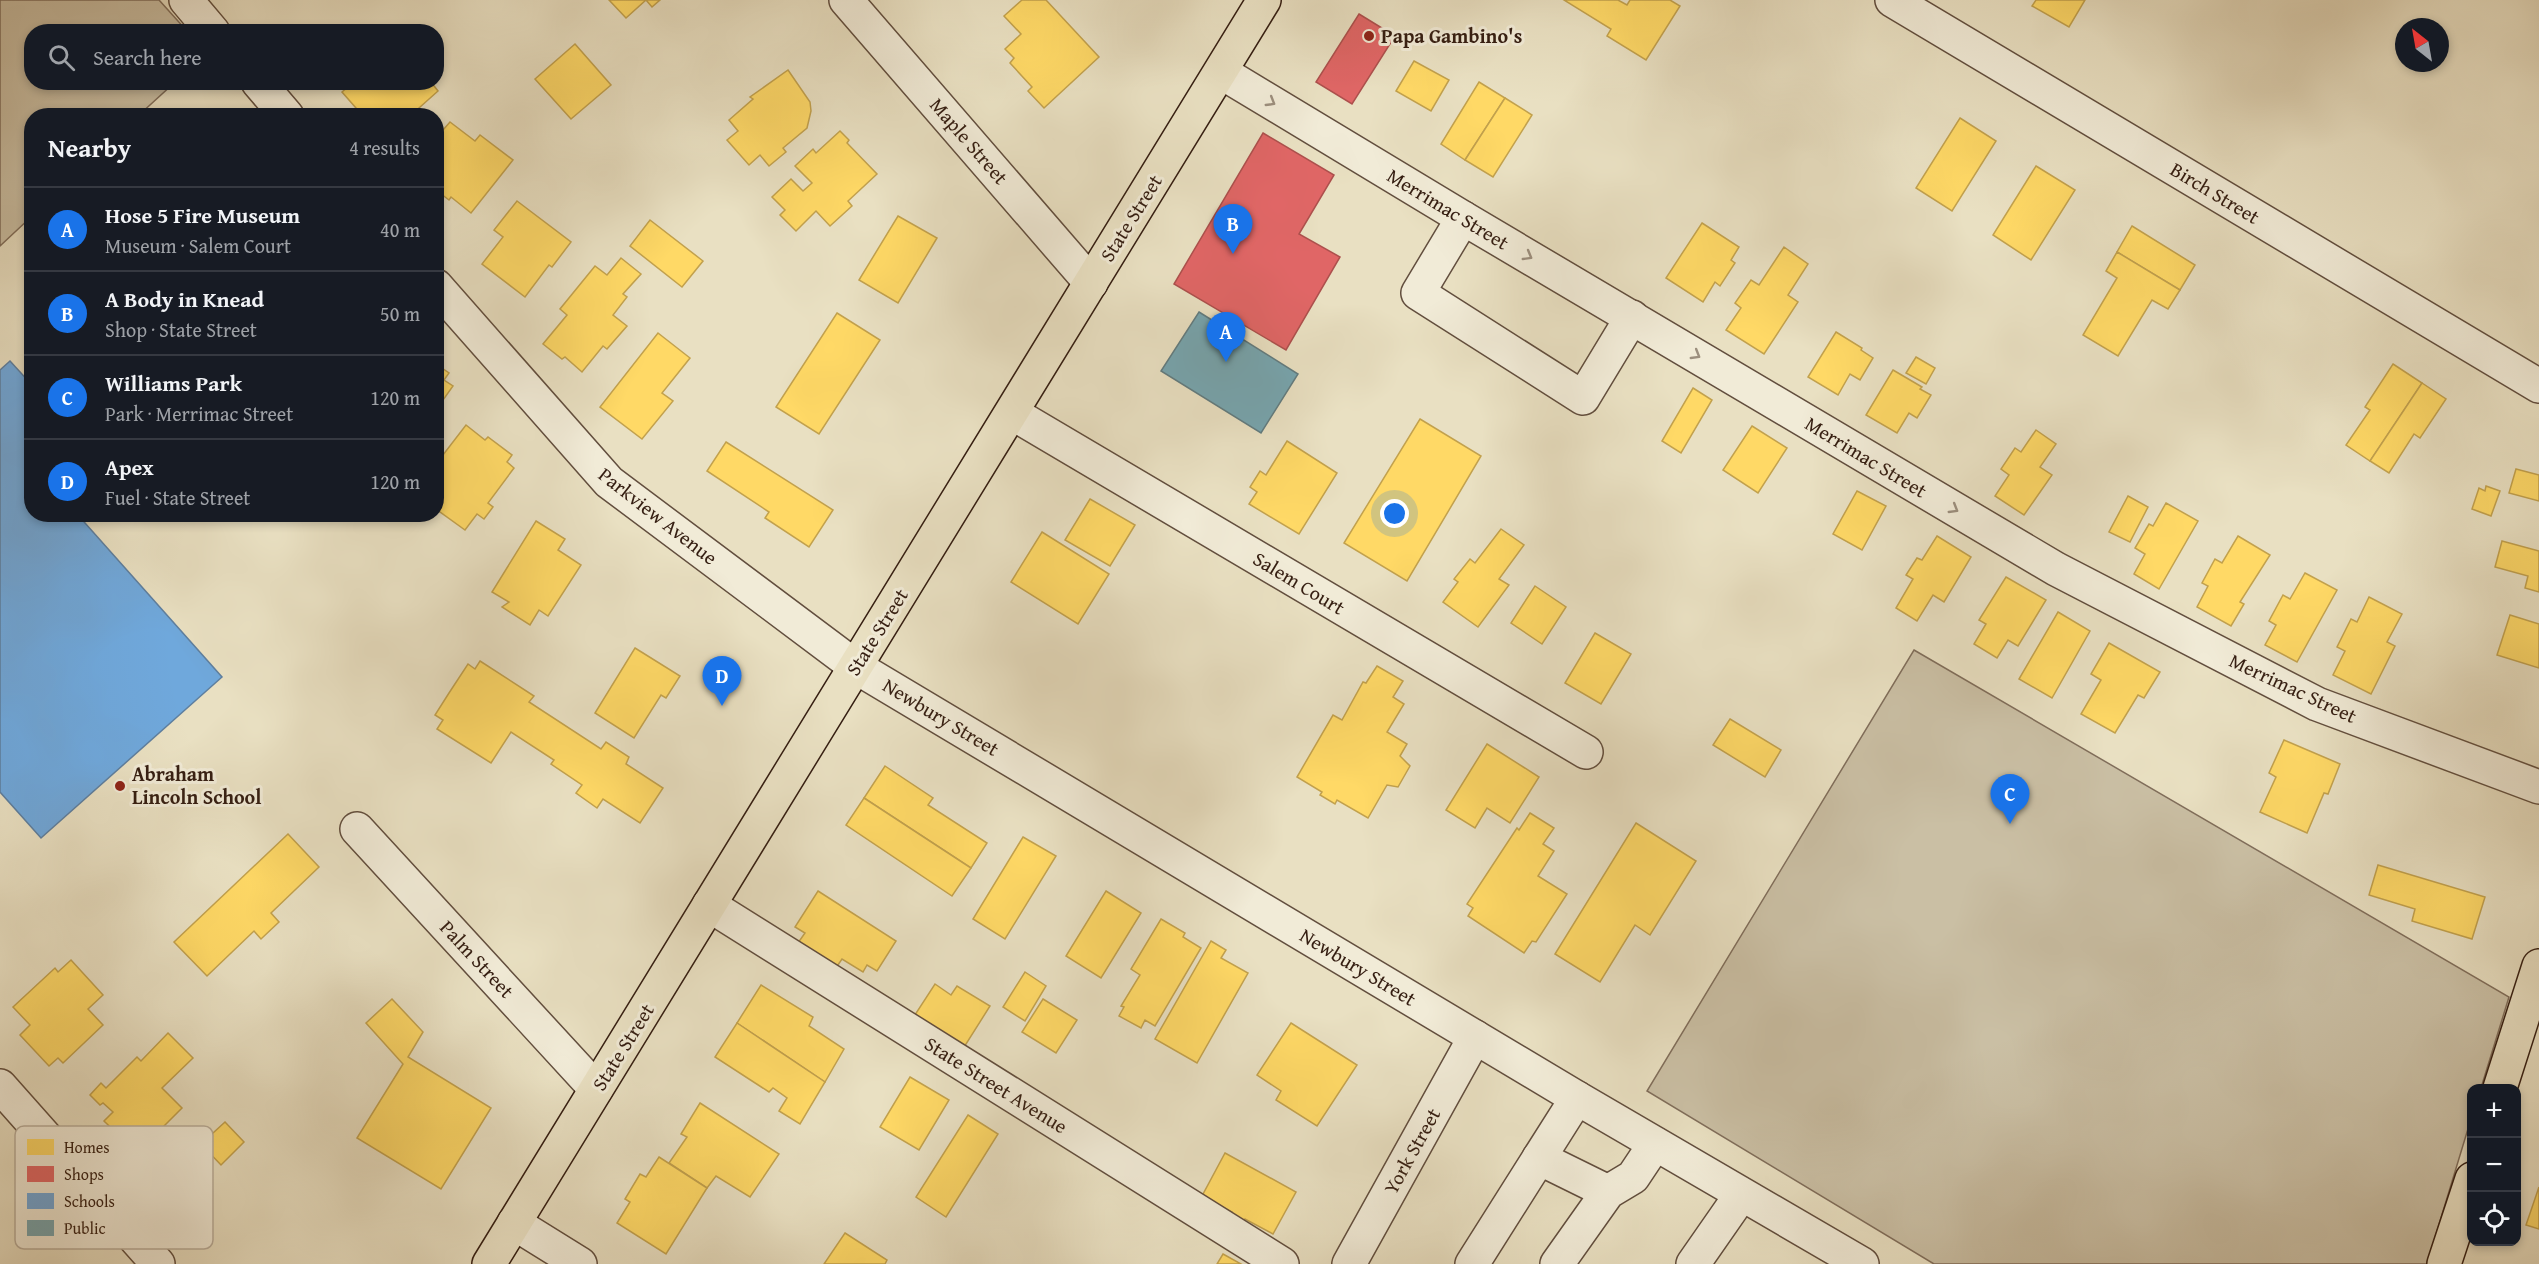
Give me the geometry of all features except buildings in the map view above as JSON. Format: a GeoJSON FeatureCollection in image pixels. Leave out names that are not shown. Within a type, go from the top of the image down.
{"type":"FeatureCollection","features":[{"type":"Feature","properties":{"kind":"main road","name":"State Street"},"geometry":{"type":"LineString","coordinates":[[489,1264],[1264,0]]}},
{"type":"Feature","properties":{"kind":"main road"},"geometry":{"type":"LineString","coordinates":[[2502,1084],[2539,966]]}},
{"type":"Feature","properties":{"kind":"main road"},"geometry":{"type":"LineString","coordinates":[[2445,1264],[2468,1192]]}},
{"type":"Feature","properties":{"kind":"street"},"geometry":{"type":"LineString","coordinates":[[186,0],[206,24]]}},
{"type":"Feature","properties":{"kind":"street","name":"Maple Street"},"geometry":{"type":"LineString","coordinates":[[846,0],[1091,283]]}},
{"type":"Feature","properties":{"kind":"street","name":"Birch Street"},"geometry":{"type":"LineString","coordinates":[[1892,0],[2539,386]]}},
{"type":"Feature","properties":{"kind":"street","name":"Merrimac Street"},"geometry":{"type":"LineString","coordinates":[[1221,72],[2056,569],[2317,704],[2539,787]]}},
{"type":"Feature","properties":{"kind":"street"},"geometry":{"type":"LineString","coordinates":[[265,90],[280,108]]}},
{"type":"Feature","properties":{"kind":"street"},"geometry":{"type":"LineString","coordinates":[[1463,218],[1418,293],[1583,398],[1632,317]]}},
{"type":"Feature","properties":{"kind":"street","name":"Parkview Avenue"},"geometry":{"type":"LineString","coordinates":[[444,295],[609,482],[856,667]]}},
{"type":"Feature","properties":{"kind":"street","name":"Salem Court"},"geometry":{"type":"LineString","coordinates":[[1012,413],[1586,752]]}},
{"type":"Feature","properties":{"kind":"street","name":"Newbury Street"},"geometry":{"type":"LineString","coordinates":[[856,667],[1577,1098],[1862,1264]]}},
{"type":"Feature","properties":{"kind":"street","name":"Palm Street"},"geometry":{"type":"LineString","coordinates":[[357,829],[596,1089]]}},
{"type":"Feature","properties":{"kind":"street","name":"State Street Avenue"},"geometry":{"type":"LineString","coordinates":[[710,905],[1282,1264]]}},
{"type":"Feature","properties":{"kind":"street","name":"York Street"},"geometry":{"type":"LineString","coordinates":[[1349,1264],[1475,1037]]}},
{"type":"Feature","properties":{"kind":"street"},"geometry":{"type":"LineString","coordinates":[[0,1086],[36,1126]]}},
{"type":"Feature","properties":{"kind":"street"},"geometry":{"type":"LineString","coordinates":[[1472,1264],[1577,1098]]}},
{"type":"Feature","properties":{"kind":"street"},"geometry":{"type":"LineString","coordinates":[[1557,1264],[1608,1192],[1633,1178],[1655,1144]]}},
{"type":"Feature","properties":{"kind":"street"},"geometry":{"type":"LineString","coordinates":[[1539,1158],[1608,1192]]}},
{"type":"Feature","properties":{"kind":"street"},"geometry":{"type":"LineString","coordinates":[[1693,1264],[1741,1195]]}},
{"type":"Feature","properties":{"kind":"street"},"geometry":{"type":"LineString","coordinates":[[514,1223],[580,1264]]}},
{"type":"Feature","properties":{"kind":"street"},"geometry":{"type":"LineString","coordinates":[[145,1249],[158,1264]]}},
{"type":"Feature","properties":{"kind":"shaded area"},"geometry":{"type":"Polygon","coordinates":[[[0,0],[159,0],[181,24],[24,24],[24,90],[166,90],[147,108],[24,108],[24,224],[0,246],[0,0]]]}},
{"type":"Feature","properties":{"kind":"shaded area"},"geometry":{"type":"Polygon","coordinates":[[[1914,650],[2509,997],[2482,1084],[2467,1084],[2467,1132],[2427,1264],[1934,1264],[1647,1091],[1914,650]]]}},
{"type":"Feature","properties":{"kind":"place","name":"Papa Gambino's"},"geometry":{"type":"Point","coordinates":[1369,36]}},
{"type":"Feature","properties":{"kind":"place","name":"A Body in Knead"},"geometry":{"type":"Point","coordinates":[1233,254]}},
{"type":"Feature","properties":{"kind":"place","name":"Hose 5 Fire Museum"},"geometry":{"type":"Point","coordinates":[1226,362]}},
{"type":"Feature","properties":{"kind":"place","name":"Apex"},"geometry":{"type":"Point","coordinates":[722,706]}},
{"type":"Feature","properties":{"kind":"place","name":"Abraham Lincoln School"},"geometry":{"type":"Point","coordinates":[120,786]}},
{"type":"Feature","properties":{"kind":"place","name":"Williams Park"},"geometry":{"type":"Point","coordinates":[2010,824]}}]}
